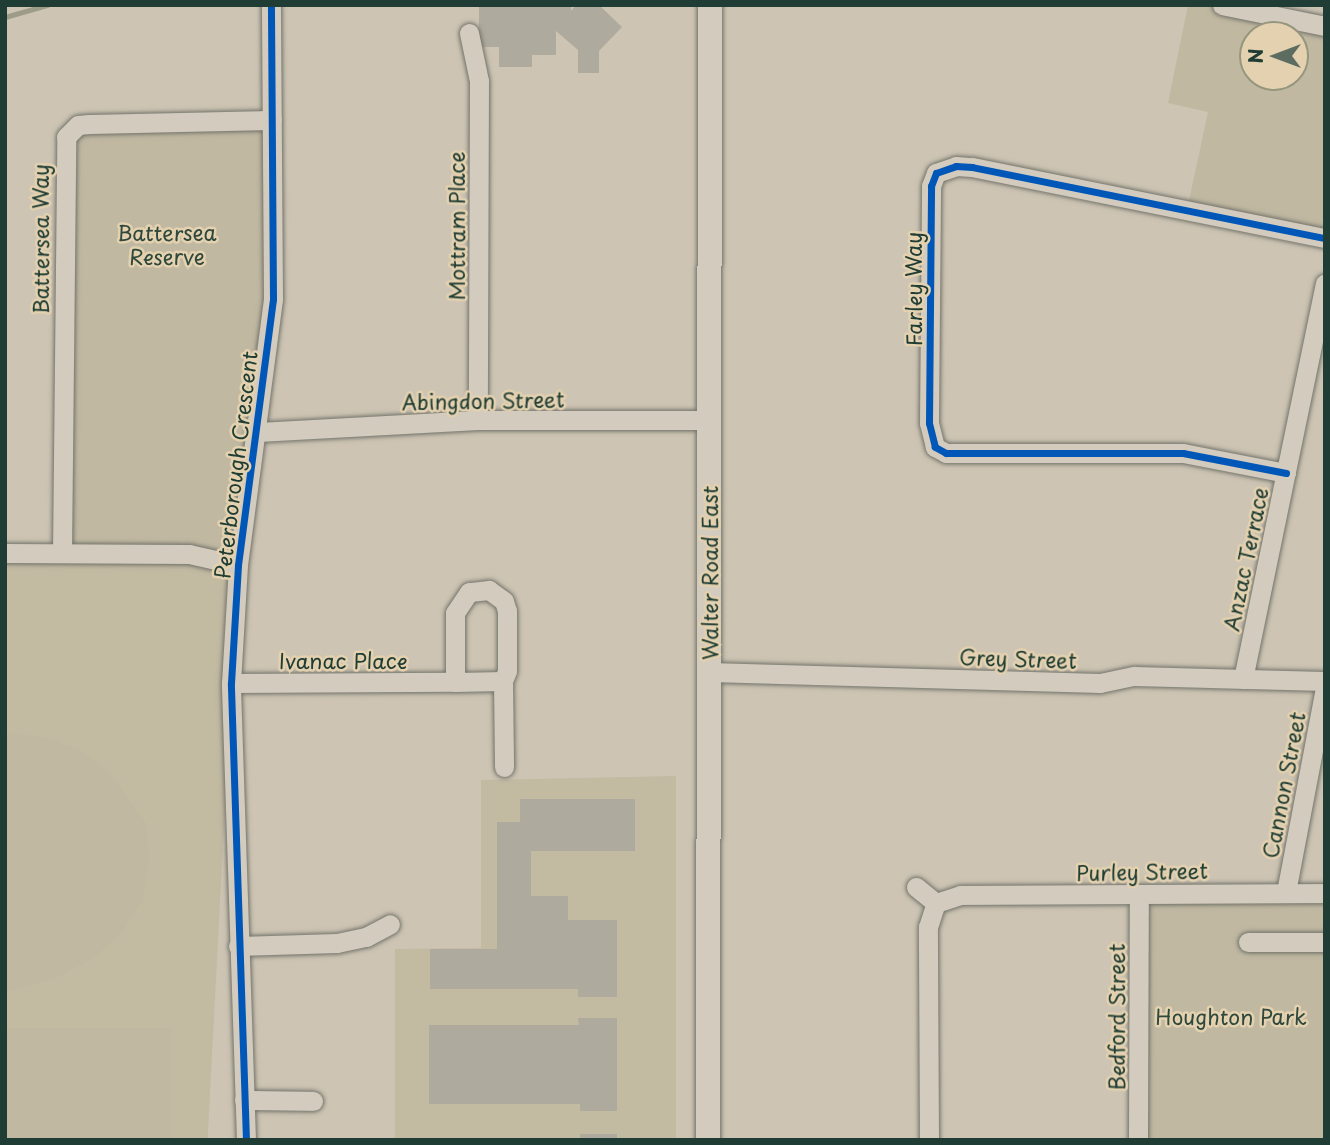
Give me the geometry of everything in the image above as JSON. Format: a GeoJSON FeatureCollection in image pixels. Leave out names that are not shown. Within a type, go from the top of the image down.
{"type":"FeatureCollection","features":[{"type":"Feature","properties":{"kind":"main road","name":"Walter Road East"},"geometry":{"type":"LineString","coordinates":[[708,1140],[710,5]]}},
{"type":"Feature","properties":{"kind":"street","name":"Peterborough Crescent"},"geometry":{"type":"LineString","coordinates":[[246,1140],[231,683],[238,565],[258,432],[273,299],[271,5]]}},
{"type":"Feature","properties":{"kind":"street"},"geometry":{"type":"LineString","coordinates":[[1222,5],[1325,26]]}},
{"type":"Feature","properties":{"kind":"street","name":"Mottram Place"},"geometry":{"type":"LineString","coordinates":[[469,33],[478,81],[478,420]]}},
{"type":"Feature","properties":{"kind":"street","name":"Battersea Way"},"geometry":{"type":"LineString","coordinates":[[62,553],[66,137],[78,125],[89,124],[272,120]]}},
{"type":"Feature","properties":{"kind":"street","name":"Farley Way"},"geometry":{"type":"LineString","coordinates":[[1286,473],[1183,453],[946,453],[935,447],[929,423],[931,186],[936,173],[972,167],[1325,238]]}},
{"type":"Feature","properties":{"kind":"street","name":"Anzac Terrace"},"geometry":{"type":"LineString","coordinates":[[1243,679],[1325,283]]}},
{"type":"Feature","properties":{"kind":"street","name":"Abingdon Street"},"geometry":{"type":"LineString","coordinates":[[258,432],[478,420],[709,420]]}},
{"type":"Feature","properties":{"kind":"street"},"geometry":{"type":"LineString","coordinates":[[5,553],[189,554],[238,565]]}},
{"type":"Feature","properties":{"kind":"street"},"geometry":{"type":"LineString","coordinates":[[455,682],[455,613],[463,598],[478,589],[498,594],[508,611],[508,671],[503,681],[504,767]]}},
{"type":"Feature","properties":{"kind":"street","name":"Grey Street"},"geometry":{"type":"LineString","coordinates":[[709,672],[1100,683],[1134,676],[1325,681]]}},
{"type":"Feature","properties":{"kind":"street","name":"Ivanac Place"},"geometry":{"type":"LineString","coordinates":[[231,683],[503,681]]}},
{"type":"Feature","properties":{"kind":"street","name":"Cannon Street"},"geometry":{"type":"LineString","coordinates":[[1286,892],[1325,687]]}},
{"type":"Feature","properties":{"kind":"street"},"geometry":{"type":"LineString","coordinates":[[916,887],[936,904],[928,927],[929,1140]]}},
{"type":"Feature","properties":{"kind":"street","name":"Purley Street"},"geometry":{"type":"LineString","coordinates":[[936,904],[960,895],[1325,893]]}},
{"type":"Feature","properties":{"kind":"street","name":"Bedford Street"},"geometry":{"type":"LineString","coordinates":[[1138,1140],[1139,894]]}},
{"type":"Feature","properties":{"kind":"street"},"geometry":{"type":"LineString","coordinates":[[238,946],[337,943],[366,937],[390,924]]}},
{"type":"Feature","properties":{"kind":"street"},"geometry":{"type":"LineString","coordinates":[[1248,942],[1325,942]]}},
{"type":"Feature","properties":{"kind":"street"},"geometry":{"type":"LineString","coordinates":[[244,1100],[313,1101]]}},
{"type":"Feature","properties":{"kind":"shaded area"},"geometry":{"type":"Polygon","coordinates":[[[5,553],[238,565],[208,1140],[5,1140],[5,553]]]}},
{"type":"Feature","properties":{"kind":"shaded area"},"geometry":{"type":"Polygon","coordinates":[[[676,776],[676,1140],[395,1140],[395,949],[481,948],[481,780],[676,776]]]}},
{"type":"Feature","properties":{"kind":"green space"},"geometry":{"type":"Polygon","coordinates":[[[1188,5],[1222,5],[1300,21],[1239,21],[1239,91],[1309,91],[1309,23],[1325,26],[1325,238],[1187,210],[1208,112],[1168,103],[1188,5]]]}},
{"type":"Feature","properties":{"kind":"green space","name":"Battersea Reserve"},"geometry":{"type":"Polygon","coordinates":[[[272,120],[273,299],[238,565],[63,553],[71,130],[272,120]]]}},
{"type":"Feature","properties":{"kind":"green space"},"geometry":{"type":"Polygon","coordinates":[[[5,732],[51,739],[82,752],[109,772],[146,823],[149,858],[142,901],[121,934],[93,958],[55,978],[5,992],[5,732]]]}},
{"type":"Feature","properties":{"kind":"green space","name":"Houghton Park"},"geometry":{"type":"Polygon","coordinates":[[[1139,893],[1325,893],[1325,1140],[1139,1140],[1139,893]]]}},
{"type":"Feature","properties":{"kind":"green space"},"geometry":{"type":"Polygon","coordinates":[[[5,1028],[171,1028],[171,1140],[5,1140],[5,1028]]]}},
{"type":"Feature","properties":{"kind":"building"},"geometry":{"type":"Polygon","coordinates":[[[571,5],[571,11],[576,5],[599,5],[622,27],[599,51],[599,73],[578,73],[578,50],[556,31],[556,55],[532,55],[532,67],[499,67],[499,47],[479,47],[479,7],[571,5]]]}},
{"type":"Feature","properties":{"kind":"building"},"geometry":{"type":"Polygon","coordinates":[[[520,799],[635,799],[635,851],[531,851],[531,896],[568,896],[568,920],[617,920],[617,997],[578,997],[578,989],[430,989],[430,949],[497,949],[497,822],[520,822],[520,799]]]}},
{"type":"Feature","properties":{"kind":"building"},"geometry":{"type":"Polygon","coordinates":[[[578,1018],[617,1018],[617,1111],[580,1111],[580,1104],[429,1104],[429,1025],[579,1025],[578,1018]]]}},
{"type":"Feature","properties":{"kind":"building"},"geometry":{"type":"Polygon","coordinates":[[[580,1134],[617,1134],[617,1140],[580,1140],[580,1134]]]}},
{"type":"Feature","properties":{"kind":"waterway"},"geometry":{"type":"LineString","coordinates":[[5,17],[47,5]]}},
{"type":"Feature","properties":{"kind":"cycle path"},"geometry":{"type":"LineString","coordinates":[[246,1140],[231,683],[238,565],[273,299],[271,5]]}},
{"type":"Feature","properties":{"kind":"cycle path"},"geometry":{"type":"LineString","coordinates":[[1286,473],[1183,453],[946,453],[935,447],[929,423],[931,186],[936,173],[956,166],[972,167],[1325,238]]}}]}
